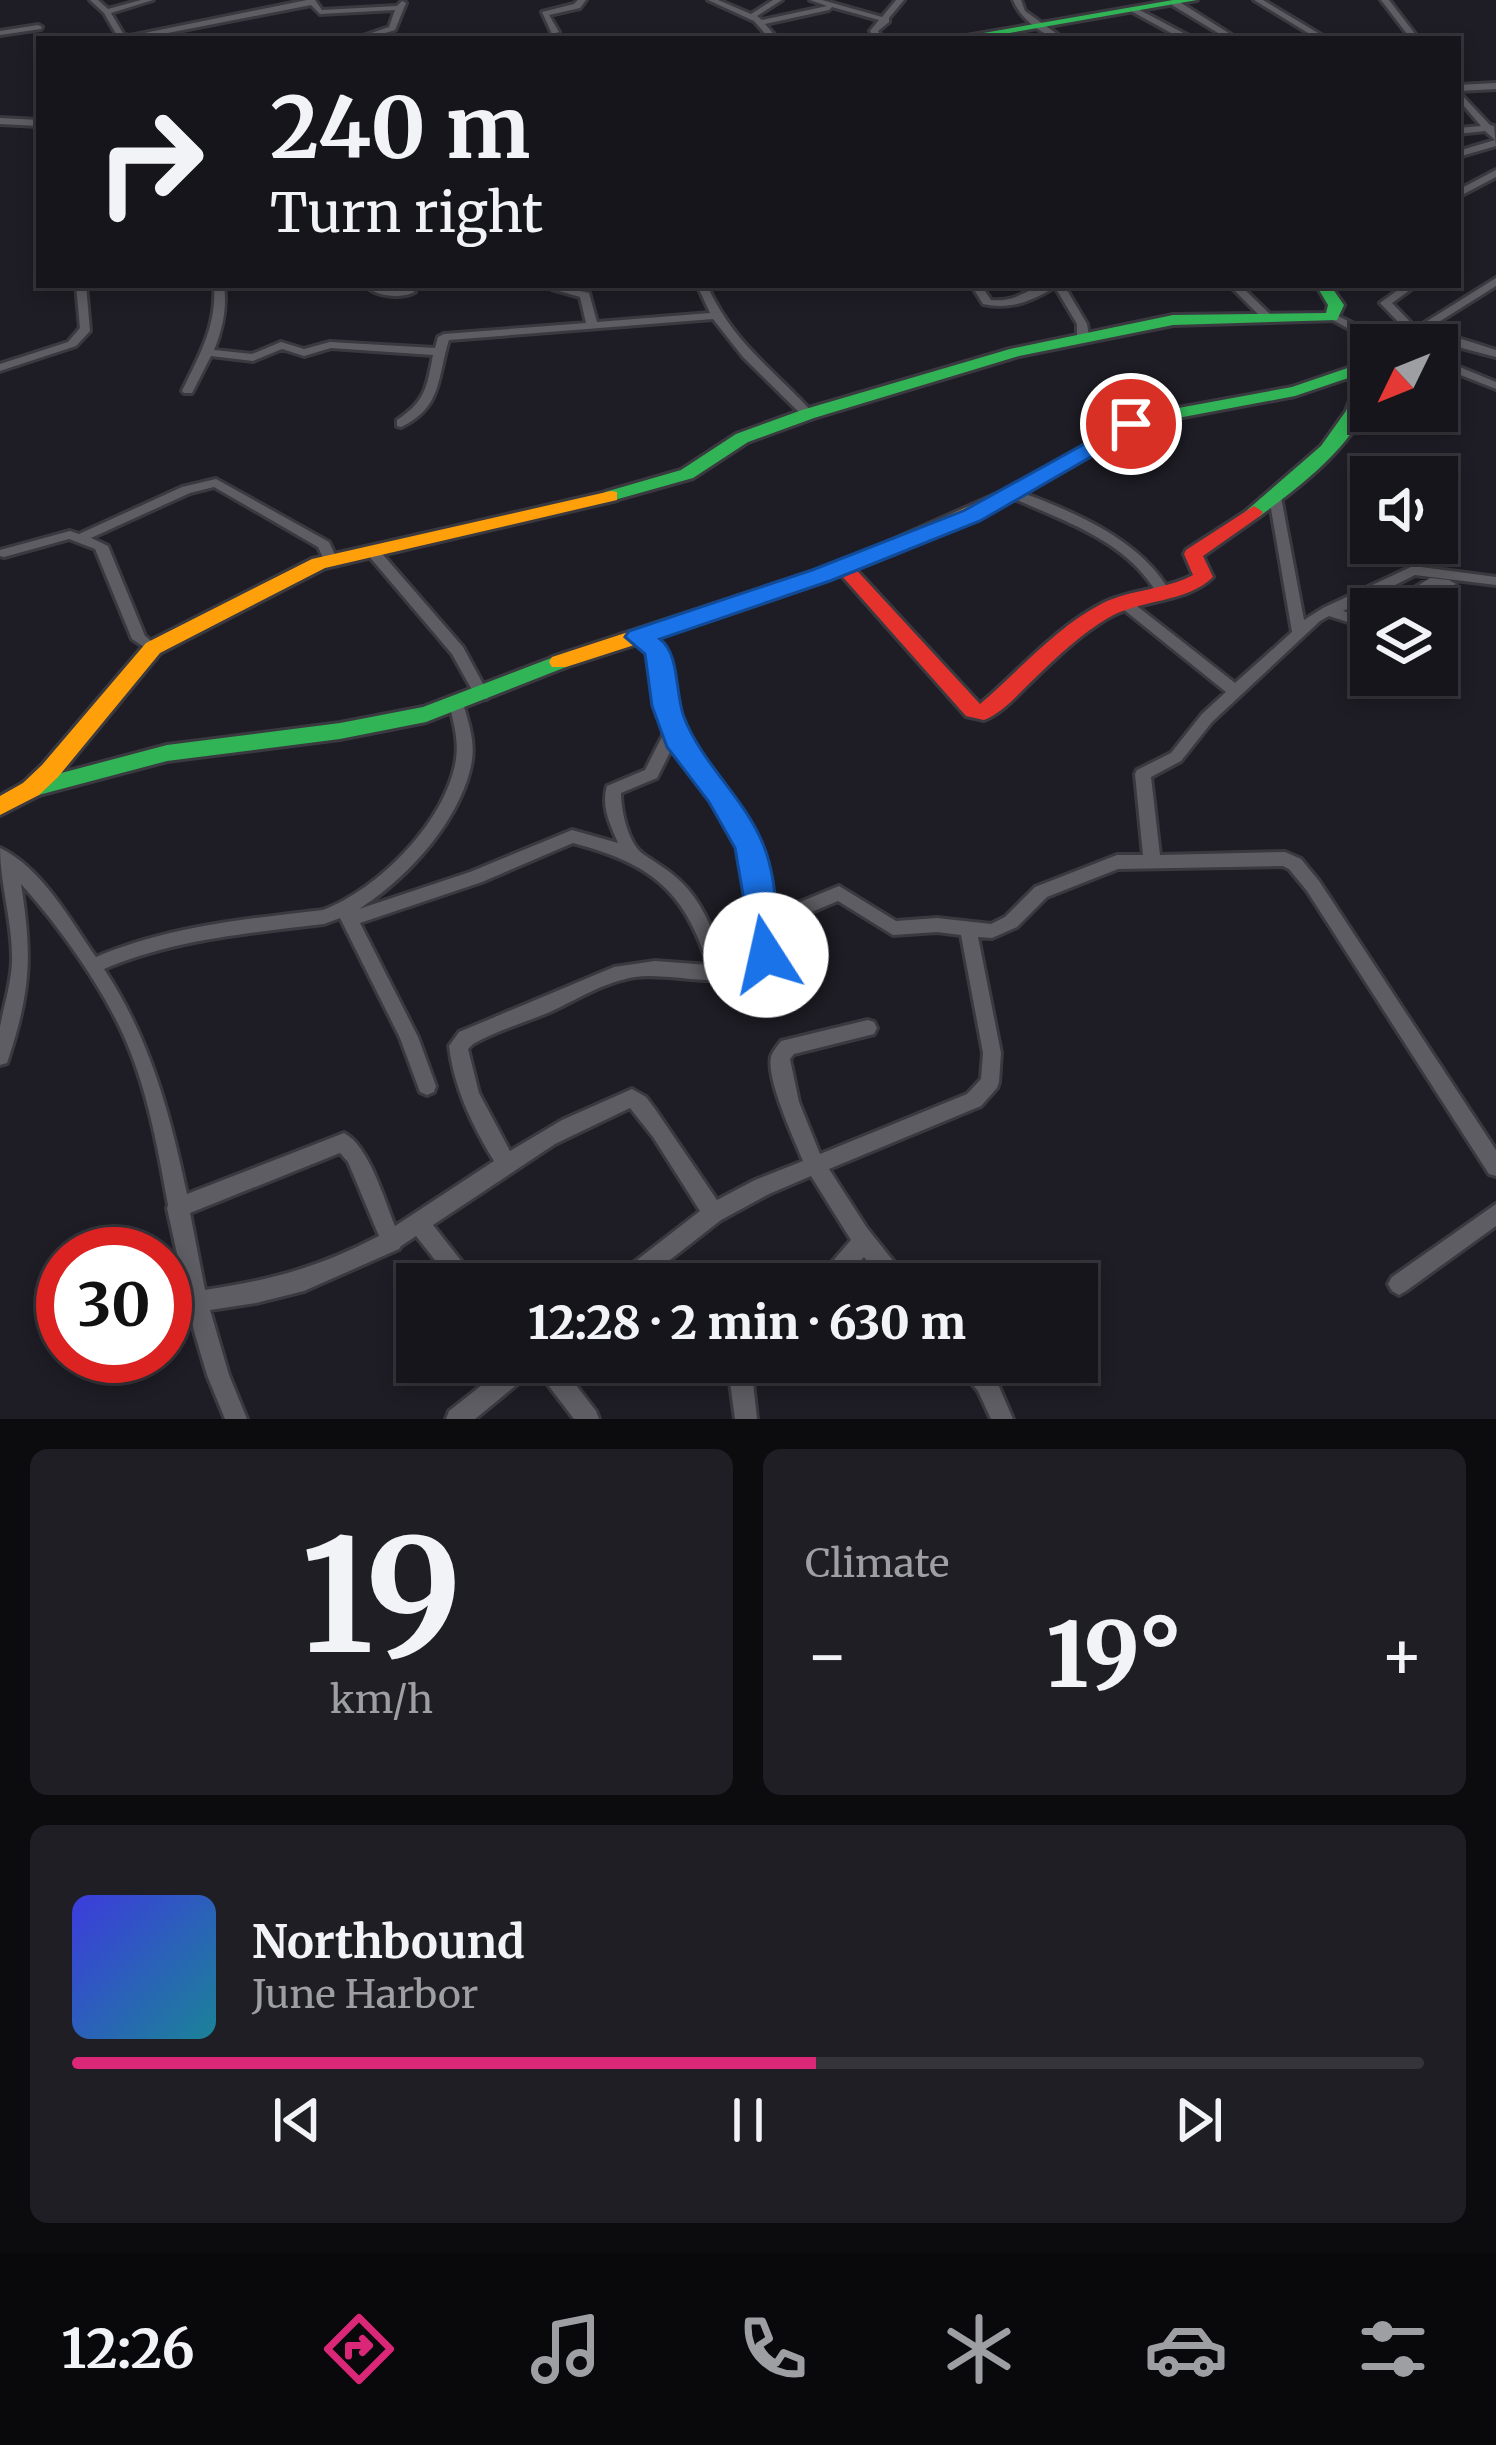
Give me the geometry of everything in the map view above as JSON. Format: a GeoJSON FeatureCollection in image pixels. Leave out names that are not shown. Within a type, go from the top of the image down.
{"type":"FeatureCollection","features":[{"type":"Feature","properties":{"kind":"street"},"geometry":{"type":"LineString","coordinates":[[94,0],[121,36]]}},
{"type":"Feature","properties":{"kind":"street"},"geometry":{"type":"LineString","coordinates":[[106,12],[149,0]]}},
{"type":"Feature","properties":{"kind":"street"},"geometry":{"type":"LineString","coordinates":[[555,32],[545,14],[577,6],[582,0]]}},
{"type":"Feature","properties":{"kind":"street"},"geometry":{"type":"LineString","coordinates":[[757,19],[778,0]]}},
{"type":"Feature","properties":{"kind":"street"},"geometry":{"type":"LineString","coordinates":[[814,0],[886,20]]}},
{"type":"Feature","properties":{"kind":"street"},"geometry":{"type":"LineString","coordinates":[[877,36],[900,0]]}},
{"type":"Feature","properties":{"kind":"street"},"geometry":{"type":"LineString","coordinates":[[1017,0],[1022,12],[1056,36]]}},
{"type":"Feature","properties":{"kind":"street"},"geometry":{"type":"LineString","coordinates":[[1258,0],[1319,36]]}},
{"type":"Feature","properties":{"kind":"street"},"geometry":{"type":"LineString","coordinates":[[1384,0],[1413,36]]}},
{"type":"Feature","properties":{"kind":"street"},"geometry":{"type":"LineString","coordinates":[[140,36],[311,1],[320,12],[401,4],[392,28],[367,36]]}},
{"type":"Feature","properties":{"kind":"street"},"geometry":{"type":"LineString","coordinates":[[718,1],[757,19],[771,36]]}},
{"type":"Feature","properties":{"kind":"street"},"geometry":{"type":"LineString","coordinates":[[973,36],[1184,1],[1230,36]]}},
{"type":"Feature","properties":{"kind":"street"},"geometry":{"type":"LineString","coordinates":[[757,19],[832,8]]}},
{"type":"Feature","properties":{"kind":"street"},"geometry":{"type":"LineString","coordinates":[[1134,9],[1182,36]]}},
{"type":"Feature","properties":{"kind":"street"},"geometry":{"type":"LineString","coordinates":[[0,33],[38,26]]}},
{"type":"Feature","properties":{"kind":"street"},"geometry":{"type":"LineString","coordinates":[[1461,91],[1496,86]]}},
{"type":"Feature","properties":{"kind":"street"},"geometry":{"type":"LineString","coordinates":[[1461,94],[1491,128],[1496,141],[1461,153]]}},
{"type":"Feature","properties":{"kind":"street"},"geometry":{"type":"LineString","coordinates":[[0,121],[36,123]]}},
{"type":"Feature","properties":{"kind":"street"},"geometry":{"type":"LineString","coordinates":[[1461,131],[1491,128]]}},
{"type":"Feature","properties":{"kind":"street"},"geometry":{"type":"LineString","coordinates":[[1461,192],[1496,173]]}},
{"type":"Feature","properties":{"kind":"street"},"geometry":{"type":"LineString","coordinates":[[1426,324],[1496,281]]}},
{"type":"Feature","properties":{"kind":"street"},"geometry":{"type":"LineString","coordinates":[[0,368],[45,356],[82,337],[86,329],[81,288]]}},
{"type":"Feature","properties":{"kind":"street"},"geometry":{"type":"LineString","coordinates":[[188,391],[222,313],[219,288]]}},
{"type":"Feature","properties":{"kind":"street"},"geometry":{"type":"LineString","coordinates":[[373,288],[410,292]]}},
{"type":"Feature","properties":{"kind":"street"},"geometry":{"type":"LineString","coordinates":[[560,288],[585,295],[592,324]]}},
{"type":"Feature","properties":{"kind":"street"},"geometry":{"type":"LineString","coordinates":[[703,288],[712,316],[808,414]]}},
{"type":"Feature","properties":{"kind":"street"},"geometry":{"type":"LineString","coordinates":[[978,288],[987,302],[999,305],[1049,288]]}},
{"type":"Feature","properties":{"kind":"street"},"geometry":{"type":"LineString","coordinates":[[1057,288],[1082,324],[1083,336]]}},
{"type":"Feature","properties":{"kind":"street"},"geometry":{"type":"LineString","coordinates":[[1237,288],[1270,319]]}},
{"type":"Feature","properties":{"kind":"street"},"geometry":{"type":"LineString","coordinates":[[1325,288],[1336,305],[1332,317]]}},
{"type":"Feature","properties":{"kind":"street"},"geometry":{"type":"LineString","coordinates":[[1408,288],[1385,303],[1408,324]]}},
{"type":"Feature","properties":{"kind":"street"},"geometry":{"type":"LineString","coordinates":[[401,423],[420,409],[434,389],[445,337],[712,316]]}},
{"type":"Feature","properties":{"kind":"street"},"geometry":{"type":"LineString","coordinates":[[31,789],[153,648],[330,559],[540,515],[682,476],[736,442],[808,414],[1083,336],[1173,320],[1332,317],[1350,325]]}},
{"type":"Feature","properties":{"kind":"street"},"geometry":{"type":"LineString","coordinates":[[1458,341],[1496,354]]}},
{"type":"Feature","properties":{"kind":"street"},"geometry":{"type":"LineString","coordinates":[[206,352],[255,358],[281,345],[302,353],[326,346],[440,352]]}},
{"type":"Feature","properties":{"kind":"street"},"geometry":{"type":"LineString","coordinates":[[0,806],[31,789],[167,753],[389,723],[456,704],[550,665],[843,567],[971,516],[1141,420],[1295,391],[1371,365],[1366,392],[1350,424],[1274,497],[1193,554],[1203,577],[1189,587],[1124,602],[1069,633],[1033,673],[977,713],[843,567]]}},
{"type":"Feature","properties":{"kind":"street"},"geometry":{"type":"LineString","coordinates":[[1458,370],[1496,386]]}},
{"type":"Feature","properties":{"kind":"street"},"geometry":{"type":"LineString","coordinates":[[80,538],[186,490],[216,483],[324,545],[330,559]]}},
{"type":"Feature","properties":{"kind":"street"},"geometry":{"type":"LineString","coordinates":[[1012,493],[1135,556],[1156,573],[1163,592]]}},
{"type":"Feature","properties":{"kind":"street"},"geometry":{"type":"LineString","coordinates":[[1274,497],[1299,633]]}},
{"type":"Feature","properties":{"kind":"street"},"geometry":{"type":"LineString","coordinates":[[4,553],[65,536],[104,549],[137,636],[153,648]]}},
{"type":"Feature","properties":{"kind":"street"},"geometry":{"type":"LineString","coordinates":[[374,552],[458,651],[482,695]]}},
{"type":"Feature","properties":{"kind":"street"},"geometry":{"type":"LineString","coordinates":[[1152,858],[1142,775],[1176,757],[1235,692],[1299,633],[1330,611],[1412,570],[1496,584]]}},
{"type":"Feature","properties":{"kind":"street"},"geometry":{"type":"LineString","coordinates":[[1421,588],[1430,582],[1496,584]]}},
{"type":"Feature","properties":{"kind":"street"},"geometry":{"type":"LineString","coordinates":[[1124,602],[1235,692]]}},
{"type":"Feature","properties":{"kind":"street"},"geometry":{"type":"LineString","coordinates":[[1330,611],[1350,618]]}},
{"type":"Feature","properties":{"kind":"street"},"geometry":{"type":"LineString","coordinates":[[507,1165],[477,1113],[461,1068],[460,1043],[607,974],[646,968],[687,974],[763,960],[750,847],[674,731],[657,649],[638,637]]}},
{"type":"Feature","properties":{"kind":"street"},"geometry":{"type":"LineString","coordinates":[[348,914],[443,816],[464,761],[456,704]]}},
{"type":"Feature","properties":{"kind":"street"},"geometry":{"type":"LineString","coordinates":[[632,857],[613,810],[613,790],[651,774],[674,731]]}},
{"type":"Feature","properties":{"kind":"street"},"geometry":{"type":"LineString","coordinates":[[93,966],[177,938],[348,914],[476,877],[565,837],[632,857],[667,876],[692,901],[718,970]]}},
{"type":"Feature","properties":{"kind":"street"},"geometry":{"type":"LineString","coordinates":[[759,916],[802,909],[839,893],[893,928],[1003,928],[1041,892],[1104,866],[1152,858],[1266,857],[1295,863],[1496,1167]]}},
{"type":"Feature","properties":{"kind":"street"},"geometry":{"type":"LineString","coordinates":[[5,858],[40,894],[93,966],[141,1056],[200,1301],[205,1341],[236,1419]]}},
{"type":"Feature","properties":{"kind":"street"},"geometry":{"type":"LineString","coordinates":[[0,1058],[21,996],[24,956],[5,858]]}},
{"type":"Feature","properties":{"kind":"street"},"geometry":{"type":"LineString","coordinates":[[348,914],[410,1037],[427,1086]]}},
{"type":"Feature","properties":{"kind":"street"},"geometry":{"type":"LineString","coordinates":[[647,1263],[714,1213],[812,1164],[961,1108],[990,1082],[992,1053],[968,928]]}},
{"type":"Feature","properties":{"kind":"street"},"geometry":{"type":"LineString","coordinates":[[868,1028],[792,1045],[780,1057],[788,1104],[812,1164],[880,1263]]}},
{"type":"Feature","properties":{"kind":"street"},"geometry":{"type":"LineString","coordinates":[[200,1301],[296,1285],[365,1258],[551,1136],[635,1098],[714,1213]]}},
{"type":"Feature","properties":{"kind":"street"},"geometry":{"type":"LineString","coordinates":[[177,1208],[344,1142],[355,1156],[392,1242]]}},
{"type":"Feature","properties":{"kind":"street"},"geometry":{"type":"LineString","coordinates":[[1399,1284],[1496,1214]]}},
{"type":"Feature","properties":{"kind":"street"},"geometry":{"type":"LineString","coordinates":[[420,1225],[450,1263]]}},
{"type":"Feature","properties":{"kind":"street"},"geometry":{"type":"LineString","coordinates":[[844,1263],[863,1242]]}},
{"type":"Feature","properties":{"kind":"street"},"geometry":{"type":"LineString","coordinates":[[457,1419],[501,1383]]}},
{"type":"Feature","properties":{"kind":"street"},"geometry":{"type":"LineString","coordinates":[[560,1383],[588,1419]]}},
{"type":"Feature","properties":{"kind":"street"},"geometry":{"type":"LineString","coordinates":[[743,1383],[746,1419]]}},
{"type":"Feature","properties":{"kind":"street"},"geometry":{"type":"LineString","coordinates":[[986,1383],[1002,1419]]}},
{"type":"Feature","properties":{"kind":"traffic: fast"},"geometry":{"type":"LineString","coordinates":[[973,36],[1192,0]]}},
{"type":"Feature","properties":{"kind":"traffic: fast"},"geometry":{"type":"LineString","coordinates":[[611,496],[687,474],[742,438],[808,414],[1016,352],[1173,320],[1332,317],[1336,305],[1325,288]]}},
{"type":"Feature","properties":{"kind":"traffic: fast"},"geometry":{"type":"LineString","coordinates":[[1019,489],[1141,420],[1295,391],[1371,365],[1354,411],[1328,449],[1254,512]]}},
{"type":"Feature","properties":{"kind":"traffic: fast"},"geometry":{"type":"LineString","coordinates":[[31,789],[167,753],[340,731],[426,714],[559,662]]}},
{"type":"Feature","properties":{"kind":"traffic: slow"},"geometry":{"type":"LineString","coordinates":[[559,662],[852,565],[1019,489]]}},
{"type":"Feature","properties":{"kind":"traffic: slow"},"geometry":{"type":"LineString","coordinates":[[0,806],[31,789],[50,771],[153,648],[319,563],[611,496]]}},
{"type":"Feature","properties":{"kind":"traffic: jam"},"geometry":{"type":"LineString","coordinates":[[843,567],[973,711],[984,712],[1068,636],[1104,611],[1203,577],[1193,554],[1254,512]]}},
{"type":"Feature","properties":{"kind":"route"},"geometry":{"type":"LineString","coordinates":[[766,955],[750,847],[719,794],[681,747],[666,706],[659,654],[638,637],[821,576],[971,516],[1131,424]]}}]}
